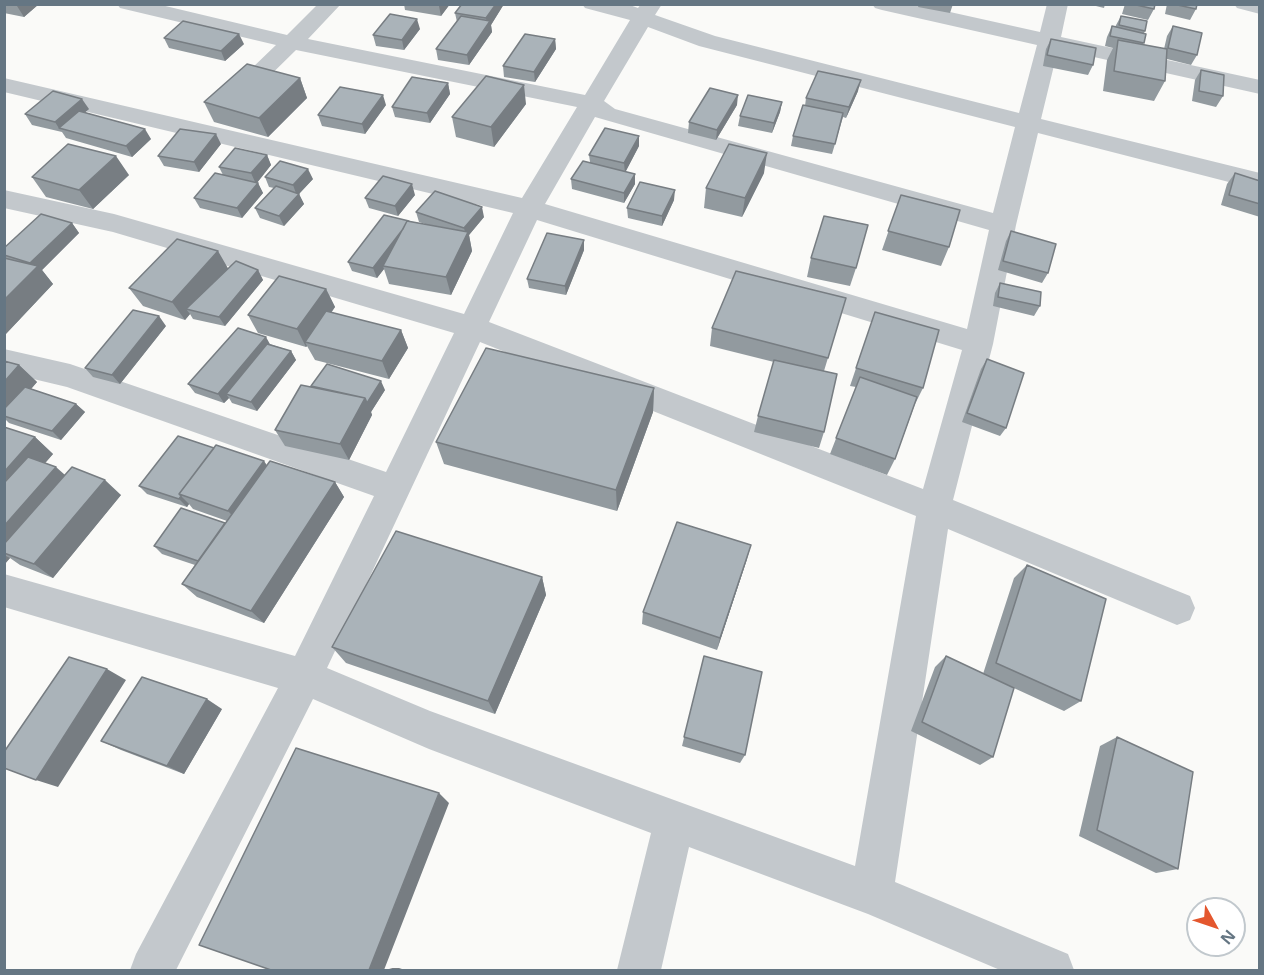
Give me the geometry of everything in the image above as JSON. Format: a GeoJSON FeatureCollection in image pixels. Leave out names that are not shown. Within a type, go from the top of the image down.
{"type":"FeatureCollection","features":[{"type":"Feature","properties":{"kind":"street"},"geometry":{"type":"LineString","coordinates":[[127,4],[290,42],[591,103],[607,114],[1003,225]]}},
{"type":"Feature","properties":{"kind":"street"},"geometry":{"type":"LineString","coordinates":[[202,130],[331,4]]}},
{"type":"Feature","properties":{"kind":"street"},"geometry":{"type":"LineString","coordinates":[[592,4],[623,10],[647,11],[707,41],[1260,182]]}},
{"type":"Feature","properties":{"kind":"street"},"geometry":{"type":"LineString","coordinates":[[882,4],[1260,87]]}},
{"type":"Feature","properties":{"kind":"street"},"geometry":{"type":"LineString","coordinates":[[872,894],[934,508],[978,344],[1003,225],[1058,4]]}},
{"type":"Feature","properties":{"kind":"street"},"geometry":{"type":"LineString","coordinates":[[1244,4],[1260,8]]}},
{"type":"Feature","properties":{"kind":"street"},"geometry":{"type":"LineString","coordinates":[[152,970],[304,677],[529,208],[647,11]]}},
{"type":"Feature","properties":{"kind":"street"},"geometry":{"type":"LineString","coordinates":[[4,85],[529,208],[978,344]]}},
{"type":"Feature","properties":{"kind":"street"},"geometry":{"type":"LineString","coordinates":[[4,199],[114,223],[472,327],[934,508],[1177,608]]}},
{"type":"Feature","properties":{"kind":"street"},"geometry":{"type":"LineString","coordinates":[[4,360],[70,376],[394,489]]}},
{"type":"Feature","properties":{"kind":"street"},"geometry":{"type":"LineString","coordinates":[[4,590],[304,677],[429,729],[872,894],[1052,970]]}},
{"type":"Feature","properties":{"kind":"street"},"geometry":{"type":"LineString","coordinates":[[639,970],[675,820]]}},
{"type":"Feature","properties":{"kind":"building"},"geometry":{"type":"Polygon","coordinates":[[[462,4],[496,4],[486,18],[455,13],[462,4]]]}},
{"type":"Feature","properties":{"kind":"building"},"geometry":{"type":"Polygon","coordinates":[[[1132,4],[1155,4],[1154,9],[1132,4]]]}},
{"type":"Feature","properties":{"kind":"building"},"geometry":{"type":"Polygon","coordinates":[[[1173,4],[1197,4],[1196,9],[1173,4]]]}},
{"type":"Feature","properties":{"kind":"building"},"geometry":{"type":"Polygon","coordinates":[[[390,14],[417,19],[402,40],[373,35],[390,14]]]}},
{"type":"Feature","properties":{"kind":"building"},"geometry":{"type":"Polygon","coordinates":[[[461,16],[490,21],[467,55],[436,49],[461,16]]]}},
{"type":"Feature","properties":{"kind":"building"},"geometry":{"type":"Polygon","coordinates":[[[1121,16],[1147,21],[1145,31],[1119,25],[1121,16]]]}},
{"type":"Feature","properties":{"kind":"building"},"geometry":{"type":"Polygon","coordinates":[[[183,21],[239,34],[221,51],[164,38],[183,21]]]}},
{"type":"Feature","properties":{"kind":"building"},"geometry":{"type":"Polygon","coordinates":[[[1112,26],[1146,34],[1144,43],[1110,36],[1112,26]]]}},
{"type":"Feature","properties":{"kind":"building"},"geometry":{"type":"Polygon","coordinates":[[[1173,26],[1202,33],[1197,55],[1168,48],[1173,26]]]}},
{"type":"Feature","properties":{"kind":"building"},"geometry":{"type":"Polygon","coordinates":[[[525,34],[555,39],[534,72],[503,66],[525,34]]]}},
{"type":"Feature","properties":{"kind":"building"},"geometry":{"type":"Polygon","coordinates":[[[1051,39],[1096,48],[1093,65],[1047,55],[1051,39]]]}},
{"type":"Feature","properties":{"kind":"building"},"geometry":{"type":"Polygon","coordinates":[[[1118,40],[1167,49],[1165,81],[1114,71],[1118,40]]]}},
{"type":"Feature","properties":{"kind":"building"},"geometry":{"type":"Polygon","coordinates":[[[247,64],[300,78],[259,118],[204,102],[247,64]]]}},
{"type":"Feature","properties":{"kind":"building"},"geometry":{"type":"Polygon","coordinates":[[[1201,70],[1224,75],[1223,96],[1199,91],[1201,70]]]}},
{"type":"Feature","properties":{"kind":"building"},"geometry":{"type":"Polygon","coordinates":[[[818,71],[861,80],[849,107],[806,98],[818,71]]]}},
{"type":"Feature","properties":{"kind":"building"},"geometry":{"type":"Polygon","coordinates":[[[486,76],[524,85],[491,127],[452,117],[486,76]]]}},
{"type":"Feature","properties":{"kind":"building"},"geometry":{"type":"Polygon","coordinates":[[[412,77],[448,83],[427,113],[392,107],[412,77]]]}},
{"type":"Feature","properties":{"kind":"building"},"geometry":{"type":"Polygon","coordinates":[[[340,87],[383,95],[362,124],[318,115],[340,87]]]}},
{"type":"Feature","properties":{"kind":"building"},"geometry":{"type":"Polygon","coordinates":[[[710,88],[738,95],[717,130],[689,122],[710,88]]]}},
{"type":"Feature","properties":{"kind":"building"},"geometry":{"type":"Polygon","coordinates":[[[53,91],[82,99],[55,122],[25,114],[53,91]]]}},
{"type":"Feature","properties":{"kind":"building"},"geometry":{"type":"Polygon","coordinates":[[[748,95],[782,102],[774,123],[740,116],[748,95]]]}},
{"type":"Feature","properties":{"kind":"building"},"geometry":{"type":"Polygon","coordinates":[[[803,105],[843,113],[835,144],[793,136],[803,105]]]}},
{"type":"Feature","properties":{"kind":"building"},"geometry":{"type":"Polygon","coordinates":[[[79,111],[145,129],[126,146],[59,128],[79,111]]]}},
{"type":"Feature","properties":{"kind":"building"},"geometry":{"type":"Polygon","coordinates":[[[605,128],[639,136],[624,163],[589,155],[605,128]]]}},
{"type":"Feature","properties":{"kind":"building"},"geometry":{"type":"Polygon","coordinates":[[[180,129],[216,134],[194,162],[158,156],[180,129]]]}},
{"type":"Feature","properties":{"kind":"building"},"geometry":{"type":"Polygon","coordinates":[[[68,144],[116,156],[79,190],[32,177],[68,144]]]}},
{"type":"Feature","properties":{"kind":"building"},"geometry":{"type":"Polygon","coordinates":[[[729,144],[767,153],[745,198],[706,188],[729,144]]]}},
{"type":"Feature","properties":{"kind":"building"},"geometry":{"type":"Polygon","coordinates":[[[235,148],[267,155],[251,173],[219,167],[235,148]]]}},
{"type":"Feature","properties":{"kind":"building"},"geometry":{"type":"Polygon","coordinates":[[[280,161],[308,169],[293,185],[265,177],[280,161]]]}},
{"type":"Feature","properties":{"kind":"building"},"geometry":{"type":"Polygon","coordinates":[[[583,161],[635,174],[624,193],[571,179],[583,161]]]}},
{"type":"Feature","properties":{"kind":"building"},"geometry":{"type":"Polygon","coordinates":[[[215,173],[258,183],[237,208],[194,198],[215,173]]]}},
{"type":"Feature","properties":{"kind":"building"},"geometry":{"type":"Polygon","coordinates":[[[1235,173],[1260,181],[1260,204],[1229,195],[1235,173]]]}},
{"type":"Feature","properties":{"kind":"building"},"geometry":{"type":"Polygon","coordinates":[[[383,176],[412,184],[395,206],[365,198],[383,176]]]}},
{"type":"Feature","properties":{"kind":"building"},"geometry":{"type":"Polygon","coordinates":[[[640,182],[675,190],[662,216],[627,208],[640,182]]]}},
{"type":"Feature","properties":{"kind":"building"},"geometry":{"type":"Polygon","coordinates":[[[276,186],[299,194],[279,216],[255,208],[276,186]]]}},
{"type":"Feature","properties":{"kind":"building"},"geometry":{"type":"Polygon","coordinates":[[[435,191],[482,207],[464,228],[416,212],[435,191]]]}},
{"type":"Feature","properties":{"kind":"building"},"geometry":{"type":"Polygon","coordinates":[[[901,195],[960,210],[949,247],[888,231],[901,195]]]}},
{"type":"Feature","properties":{"kind":"building"},"geometry":{"type":"Polygon","coordinates":[[[41,214],[72,223],[30,263],[4,255],[4,248],[41,214]]]}},
{"type":"Feature","properties":{"kind":"building"},"geometry":{"type":"Polygon","coordinates":[[[384,215],[409,221],[373,268],[348,262],[384,215]]]}},
{"type":"Feature","properties":{"kind":"building"},"geometry":{"type":"Polygon","coordinates":[[[824,216],[868,225],[856,268],[811,258],[824,216]]]}},
{"type":"Feature","properties":{"kind":"building"},"geometry":{"type":"Polygon","coordinates":[[[407,221],[468,232],[446,277],[383,266],[407,221]]]}},
{"type":"Feature","properties":{"kind":"building"},"geometry":{"type":"Polygon","coordinates":[[[1011,231],[1056,244],[1048,273],[1003,261],[1011,231]]]}},
{"type":"Feature","properties":{"kind":"building"},"geometry":{"type":"Polygon","coordinates":[[[547,233],[584,240],[565,286],[527,279],[547,233]]]}},
{"type":"Feature","properties":{"kind":"building"},"geometry":{"type":"Polygon","coordinates":[[[177,239],[218,251],[172,302],[129,288],[177,239]]]}},
{"type":"Feature","properties":{"kind":"building"},"geometry":{"type":"Polygon","coordinates":[[[4,258],[38,266],[4,300],[4,258]]]}},
{"type":"Feature","properties":{"kind":"building"},"geometry":{"type":"Polygon","coordinates":[[[236,261],[258,270],[219,317],[186,309],[236,261]]]}},
{"type":"Feature","properties":{"kind":"building"},"geometry":{"type":"Polygon","coordinates":[[[736,271],[846,298],[828,358],[712,328],[736,271]]]}},
{"type":"Feature","properties":{"kind":"building"},"geometry":{"type":"Polygon","coordinates":[[[279,276],[326,289],[297,329],[248,315],[279,276]]]}},
{"type":"Feature","properties":{"kind":"building"},"geometry":{"type":"Polygon","coordinates":[[[1000,283],[1041,292],[1040,306],[998,297],[1000,283]]]}},
{"type":"Feature","properties":{"kind":"building"},"geometry":{"type":"Polygon","coordinates":[[[133,310],[159,316],[112,375],[85,368],[133,310]]]}},
{"type":"Feature","properties":{"kind":"building"},"geometry":{"type":"Polygon","coordinates":[[[326,311],[401,330],[382,361],[305,342],[326,311]]]}},
{"type":"Feature","properties":{"kind":"building"},"geometry":{"type":"Polygon","coordinates":[[[875,312],[939,330],[923,388],[856,368],[875,312]]]}},
{"type":"Feature","properties":{"kind":"building"},"geometry":{"type":"Polygon","coordinates":[[[238,328],[266,337],[218,394],[188,384],[238,328]]]}},
{"type":"Feature","properties":{"kind":"building"},"geometry":{"type":"Polygon","coordinates":[[[267,344],[291,351],[251,402],[226,394],[267,344]]]}},
{"type":"Feature","properties":{"kind":"building"},"geometry":{"type":"Polygon","coordinates":[[[486,348],[654,388],[616,490],[436,442],[486,348]]]}},
{"type":"Feature","properties":{"kind":"building"},"geometry":{"type":"Polygon","coordinates":[[[987,359],[1024,373],[1006,428],[967,413],[987,359]]]}},
{"type":"Feature","properties":{"kind":"building"},"geometry":{"type":"Polygon","coordinates":[[[774,360],[837,374],[824,432],[758,416],[774,360]]]}},
{"type":"Feature","properties":{"kind":"building"},"geometry":{"type":"Polygon","coordinates":[[[4,361],[19,365],[4,382],[4,361]]]}},
{"type":"Feature","properties":{"kind":"building"},"geometry":{"type":"Polygon","coordinates":[[[327,364],[381,381],[367,403],[365,398],[311,386],[327,364]]]}},
{"type":"Feature","properties":{"kind":"building"},"geometry":{"type":"Polygon","coordinates":[[[860,377],[917,397],[895,459],[836,438],[860,377]]]}},
{"type":"Feature","properties":{"kind":"building"},"geometry":{"type":"Polygon","coordinates":[[[301,385],[365,398],[340,444],[275,430],[301,385]]]}},
{"type":"Feature","properties":{"kind":"building"},"geometry":{"type":"Polygon","coordinates":[[[25,387],[76,404],[52,431],[4,416],[4,409],[25,387]]]}},
{"type":"Feature","properties":{"kind":"building"},"geometry":{"type":"Polygon","coordinates":[[[4,427],[35,437],[4,472],[4,427]]]}},
{"type":"Feature","properties":{"kind":"building"},"geometry":{"type":"Polygon","coordinates":[[[178,436],[214,448],[179,494],[181,496],[179,499],[139,486],[178,436]]]}},
{"type":"Feature","properties":{"kind":"building"},"geometry":{"type":"Polygon","coordinates":[[[216,445],[264,461],[228,511],[179,494],[216,445]]]}},
{"type":"Feature","properties":{"kind":"building"},"geometry":{"type":"Polygon","coordinates":[[[28,457],[56,467],[4,526],[4,483],[28,457]]]}},
{"type":"Feature","properties":{"kind":"building"},"geometry":{"type":"Polygon","coordinates":[[[270,461],[335,482],[251,611],[182,584],[270,461]]]}},
{"type":"Feature","properties":{"kind":"building"},"geometry":{"type":"Polygon","coordinates":[[[72,467],[105,480],[34,564],[4,553],[4,544],[72,467]]]}},
{"type":"Feature","properties":{"kind":"building"},"geometry":{"type":"Polygon","coordinates":[[[181,508],[225,523],[198,561],[154,546],[181,508]]]}},
{"type":"Feature","properties":{"kind":"building"},"geometry":{"type":"Polygon","coordinates":[[[677,522],[751,545],[720,638],[643,612],[677,522]]]}},
{"type":"Feature","properties":{"kind":"building"},"geometry":{"type":"Polygon","coordinates":[[[396,531],[542,577],[488,701],[332,647],[396,531]]]}},
{"type":"Feature","properties":{"kind":"building"},"geometry":{"type":"Polygon","coordinates":[[[1027,565],[1106,599],[1081,701],[996,663],[1027,565]]]}},
{"type":"Feature","properties":{"kind":"building"},"geometry":{"type":"Polygon","coordinates":[[[704,656],[762,672],[745,755],[684,737],[704,656]]]}},
{"type":"Feature","properties":{"kind":"building"},"geometry":{"type":"Polygon","coordinates":[[[946,656],[1014,688],[993,757],[922,722],[946,656]]]}},
{"type":"Feature","properties":{"kind":"building"},"geometry":{"type":"Polygon","coordinates":[[[69,657],[107,669],[36,780],[4,768],[4,752],[69,657]]]}},
{"type":"Feature","properties":{"kind":"building"},"geometry":{"type":"Polygon","coordinates":[[[142,677],[207,699],[167,766],[101,741],[142,677]]]}},
{"type":"Feature","properties":{"kind":"building"},"geometry":{"type":"Polygon","coordinates":[[[1117,737],[1193,772],[1178,869],[1097,830],[1117,737]]]}},
{"type":"Feature","properties":{"kind":"building"},"geometry":{"type":"Polygon","coordinates":[[[296,748],[439,793],[369,970],[271,970],[199,945],[296,748]]]}}]}
